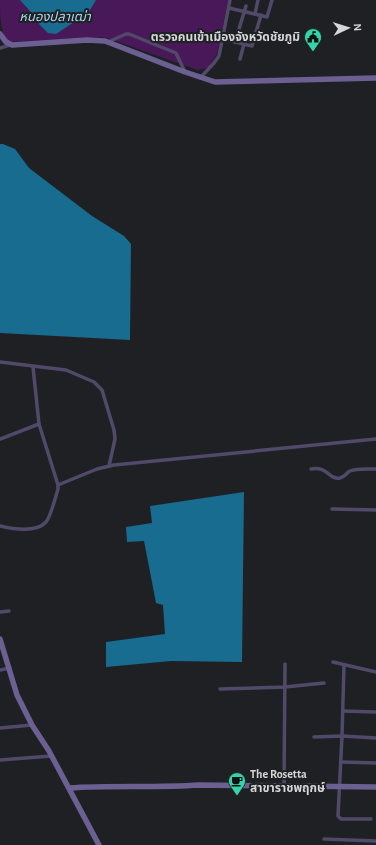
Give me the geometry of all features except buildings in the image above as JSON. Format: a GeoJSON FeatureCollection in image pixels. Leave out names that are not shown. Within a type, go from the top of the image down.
{"type":"FeatureCollection","features":[{"type":"Feature","properties":{"kind":"street"},"geometry":{"type":"LineString","coordinates":[[201,77],[219,56],[230,0]]}},
{"type":"Feature","properties":{"kind":"street"},"geometry":{"type":"LineString","coordinates":[[255,14],[258,0]]}},
{"type":"Feature","properties":{"kind":"street"},"geometry":{"type":"LineString","coordinates":[[229,8],[267,17],[272,0]]}},
{"type":"Feature","properties":{"kind":"street"},"geometry":{"type":"LineString","coordinates":[[235,42],[246,6]]}},
{"type":"Feature","properties":{"kind":"street"},"geometry":{"type":"LineString","coordinates":[[223,39],[252,46],[261,16]]}},
{"type":"Feature","properties":{"kind":"street"},"geometry":{"type":"LineString","coordinates":[[0,34],[6,42],[12,44]]}},
{"type":"Feature","properties":{"kind":"street"},"geometry":{"type":"LineString","coordinates":[[108,42],[126,34],[130,34],[176,53],[185,72]]}},
{"type":"Feature","properties":{"kind":"street"},"geometry":{"type":"LineString","coordinates":[[0,48],[12,44],[97,39],[215,82],[376,78]]}},
{"type":"Feature","properties":{"kind":"street"},"geometry":{"type":"LineString","coordinates":[[240,59],[244,44]]}},
{"type":"Feature","properties":{"kind":"street"},"geometry":{"type":"LineString","coordinates":[[0,362],[66,370],[94,382],[102,390],[114,430],[114,440],[109,466]]}},
{"type":"Feature","properties":{"kind":"street"},"geometry":{"type":"LineString","coordinates":[[0,526],[9,529],[28,529],[40,527],[47,522],[58,489],[39,424],[33,367]]}},
{"type":"Feature","properties":{"kind":"street"},"geometry":{"type":"LineString","coordinates":[[0,439],[39,424]]}},
{"type":"Feature","properties":{"kind":"street"},"geometry":{"type":"LineString","coordinates":[[58,485],[97,469],[109,466],[376,439]]}},
{"type":"Feature","properties":{"kind":"street"},"geometry":{"type":"LineString","coordinates":[[311,469],[318,468],[324,470],[333,478],[339,478],[345,476],[350,471],[376,468]]}},
{"type":"Feature","properties":{"kind":"street"},"geometry":{"type":"LineString","coordinates":[[332,509],[376,510]]}},
{"type":"Feature","properties":{"kind":"street"},"geometry":{"type":"LineString","coordinates":[[0,612],[9,611]]}},
{"type":"Feature","properties":{"kind":"street"},"geometry":{"type":"LineString","coordinates":[[0,639],[17,695],[32,725],[69,788],[99,845]]}},
{"type":"Feature","properties":{"kind":"street"},"geometry":{"type":"LineString","coordinates":[[333,662],[376,672]]}},
{"type":"Feature","properties":{"kind":"street"},"geometry":{"type":"LineString","coordinates":[[284,787],[285,664]]}},
{"type":"Feature","properties":{"kind":"street"},"geometry":{"type":"LineString","coordinates":[[344,664],[338,815],[339,818],[371,819]]}},
{"type":"Feature","properties":{"kind":"street"},"geometry":{"type":"LineString","coordinates":[[0,670],[10,668]]}},
{"type":"Feature","properties":{"kind":"street"},"geometry":{"type":"LineString","coordinates":[[220,689],[285,687],[324,683]]}},
{"type":"Feature","properties":{"kind":"street"},"geometry":{"type":"LineString","coordinates":[[343,711],[376,712]]}},
{"type":"Feature","properties":{"kind":"street"},"geometry":{"type":"LineString","coordinates":[[0,728],[32,725]]}},
{"type":"Feature","properties":{"kind":"street"},"geometry":{"type":"LineString","coordinates":[[314,737],[342,736],[376,738]]}},
{"type":"Feature","properties":{"kind":"street"},"geometry":{"type":"LineString","coordinates":[[0,760],[51,756]]}},
{"type":"Feature","properties":{"kind":"street"},"geometry":{"type":"LineString","coordinates":[[341,762],[376,763]]}},
{"type":"Feature","properties":{"kind":"street"},"geometry":{"type":"LineString","coordinates":[[69,788],[91,786],[376,787]]}},
{"type":"Feature","properties":{"kind":"street"},"geometry":{"type":"LineString","coordinates":[[324,839],[376,841]]}},
{"type":"Feature","properties":{"kind":"shaded area"},"geometry":{"type":"Polygon","coordinates":[[[0,0],[228,0],[217,54],[208,68],[198,70],[107,38],[99,37],[8,42],[2,28],[0,17],[0,0]]]}},
{"type":"Feature","properties":{"kind":"water","name":"หนองปลาเฒ่า"},"geometry":{"type":"Polygon","coordinates":[[[20,0],[96,0],[90,10],[83,16],[56,34],[48,33],[20,0]]]}},
{"type":"Feature","properties":{"kind":"water"},"geometry":{"type":"Polygon","coordinates":[[[0,144],[15,149],[29,168],[92,216],[124,236],[131,244],[130,340],[0,333],[0,144]]]}},
{"type":"Feature","properties":{"kind":"water"},"geometry":{"type":"Polygon","coordinates":[[[244,492],[242,662],[171,661],[106,667],[106,642],[165,634],[163,605],[156,603],[144,541],[127,542],[126,527],[152,523],[150,506],[244,492]]]}},
{"type":"Feature","properties":{"kind":"place","name":"ตรวจคนเข้าเมืองจังหวัดชัยภูมิ"},"geometry":{"type":"Point","coordinates":[313,52]}},
{"type":"Feature","properties":{"kind":"place","name":"The Rosetta สาขาราชพฤกษ์"},"geometry":{"type":"Point","coordinates":[237,796]}}]}
